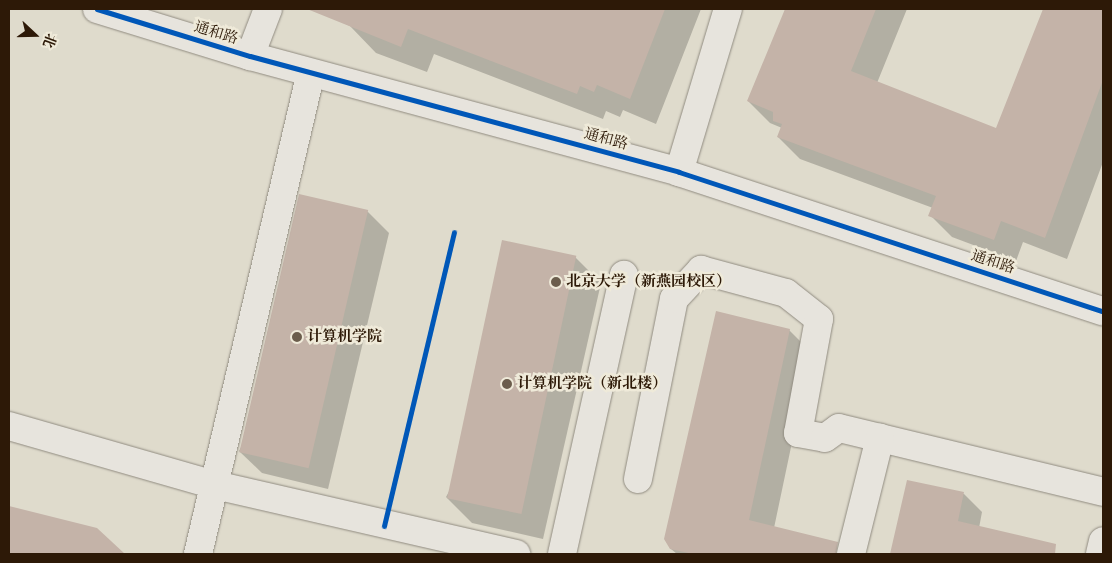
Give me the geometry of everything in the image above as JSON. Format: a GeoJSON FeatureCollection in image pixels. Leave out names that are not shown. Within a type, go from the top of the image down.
{"type":"FeatureCollection","features":[{"type":"Feature","properties":{"kind":"street","name":"通和路"},"geometry":{"type":"LineString","coordinates":[[97,9],[312,74],[679,172],[1103,311]]}},
{"type":"Feature","properties":{"kind":"street"},"geometry":{"type":"LineString","coordinates":[[250,56],[268,9]]}},
{"type":"Feature","properties":{"kind":"street"},"geometry":{"type":"LineString","coordinates":[[679,172],[728,9]]}},
{"type":"Feature","properties":{"kind":"street"},"geometry":{"type":"LineString","coordinates":[[198,554],[312,74]]}},
{"type":"Feature","properties":{"kind":"street"},"geometry":{"type":"LineString","coordinates":[[638,479],[674,299],[701,270],[786,292],[819,319],[798,433],[825,438],[839,428],[1103,492]]}},
{"type":"Feature","properties":{"kind":"street"},"geometry":{"type":"LineString","coordinates":[[562,554],[624,275]]}},
{"type":"Feature","properties":{"kind":"street"},"geometry":{"type":"LineString","coordinates":[[9,426],[215,485],[447,548],[516,554]]}},
{"type":"Feature","properties":{"kind":"street"},"geometry":{"type":"LineString","coordinates":[[851,554],[880,438]]}},
{"type":"Feature","properties":{"kind":"street"},"geometry":{"type":"LineString","coordinates":[[1100,554],[1103,541]]}},
{"type":"Feature","properties":{"kind":"building"},"geometry":{"type":"Polygon","coordinates":[[[307,9],[665,9],[630,99],[597,85],[594,92],[580,86],[577,94],[408,29],[401,47],[307,9]]]}},
{"type":"Feature","properties":{"kind":"building"},"geometry":{"type":"Polygon","coordinates":[[[785,9],[876,9],[851,71],[996,128],[1043,9],[1103,9],[1103,80],[1045,238],[1001,221],[994,240],[928,216],[936,196],[777,137],[782,124],[773,121],[773,112],[747,101],[785,9]]]}},
{"type":"Feature","properties":{"kind":"building","name":"计算机学院"},"geometry":{"type":"Polygon","coordinates":[[[299,194],[368,210],[309,468],[239,452],[299,194]]]}},
{"type":"Feature","properties":{"kind":"building","name":"计算机学院（新北楼）"},"geometry":{"type":"Polygon","coordinates":[[[502,240],[576,256],[521,514],[447,498],[502,240]]]}},
{"type":"Feature","properties":{"kind":"building"},"geometry":{"type":"Polygon","coordinates":[[[716,311],[790,329],[749,520],[838,542],[836,554],[693,554],[670,549],[664,539],[716,311]]]}},
{"type":"Feature","properties":{"kind":"building"},"geometry":{"type":"Polygon","coordinates":[[[907,480],[964,492],[958,521],[1056,544],[1055,554],[890,554],[907,480]]]}},
{"type":"Feature","properties":{"kind":"building"},"geometry":{"type":"Polygon","coordinates":[[[9,506],[97,528],[125,554],[9,554],[9,506]]]}},
{"type":"Feature","properties":{"kind":"cycle path"},"geometry":{"type":"LineString","coordinates":[[97,9],[250,56],[679,172],[1103,311]]}},
{"type":"Feature","properties":{"kind":"cycle path"},"geometry":{"type":"LineString","coordinates":[[384,526],[454,232]]}},
{"type":"Feature","properties":{"kind":"place","name":"北京大学（新燕园校区）"},"geometry":{"type":"Point","coordinates":[556,282]}},
{"type":"Feature","properties":{"kind":"place","name":"计算机学院"},"geometry":{"type":"Point","coordinates":[297,337]}},
{"type":"Feature","properties":{"kind":"place","name":"计算机学院（新北楼）"},"geometry":{"type":"Point","coordinates":[507,384]}}]}
